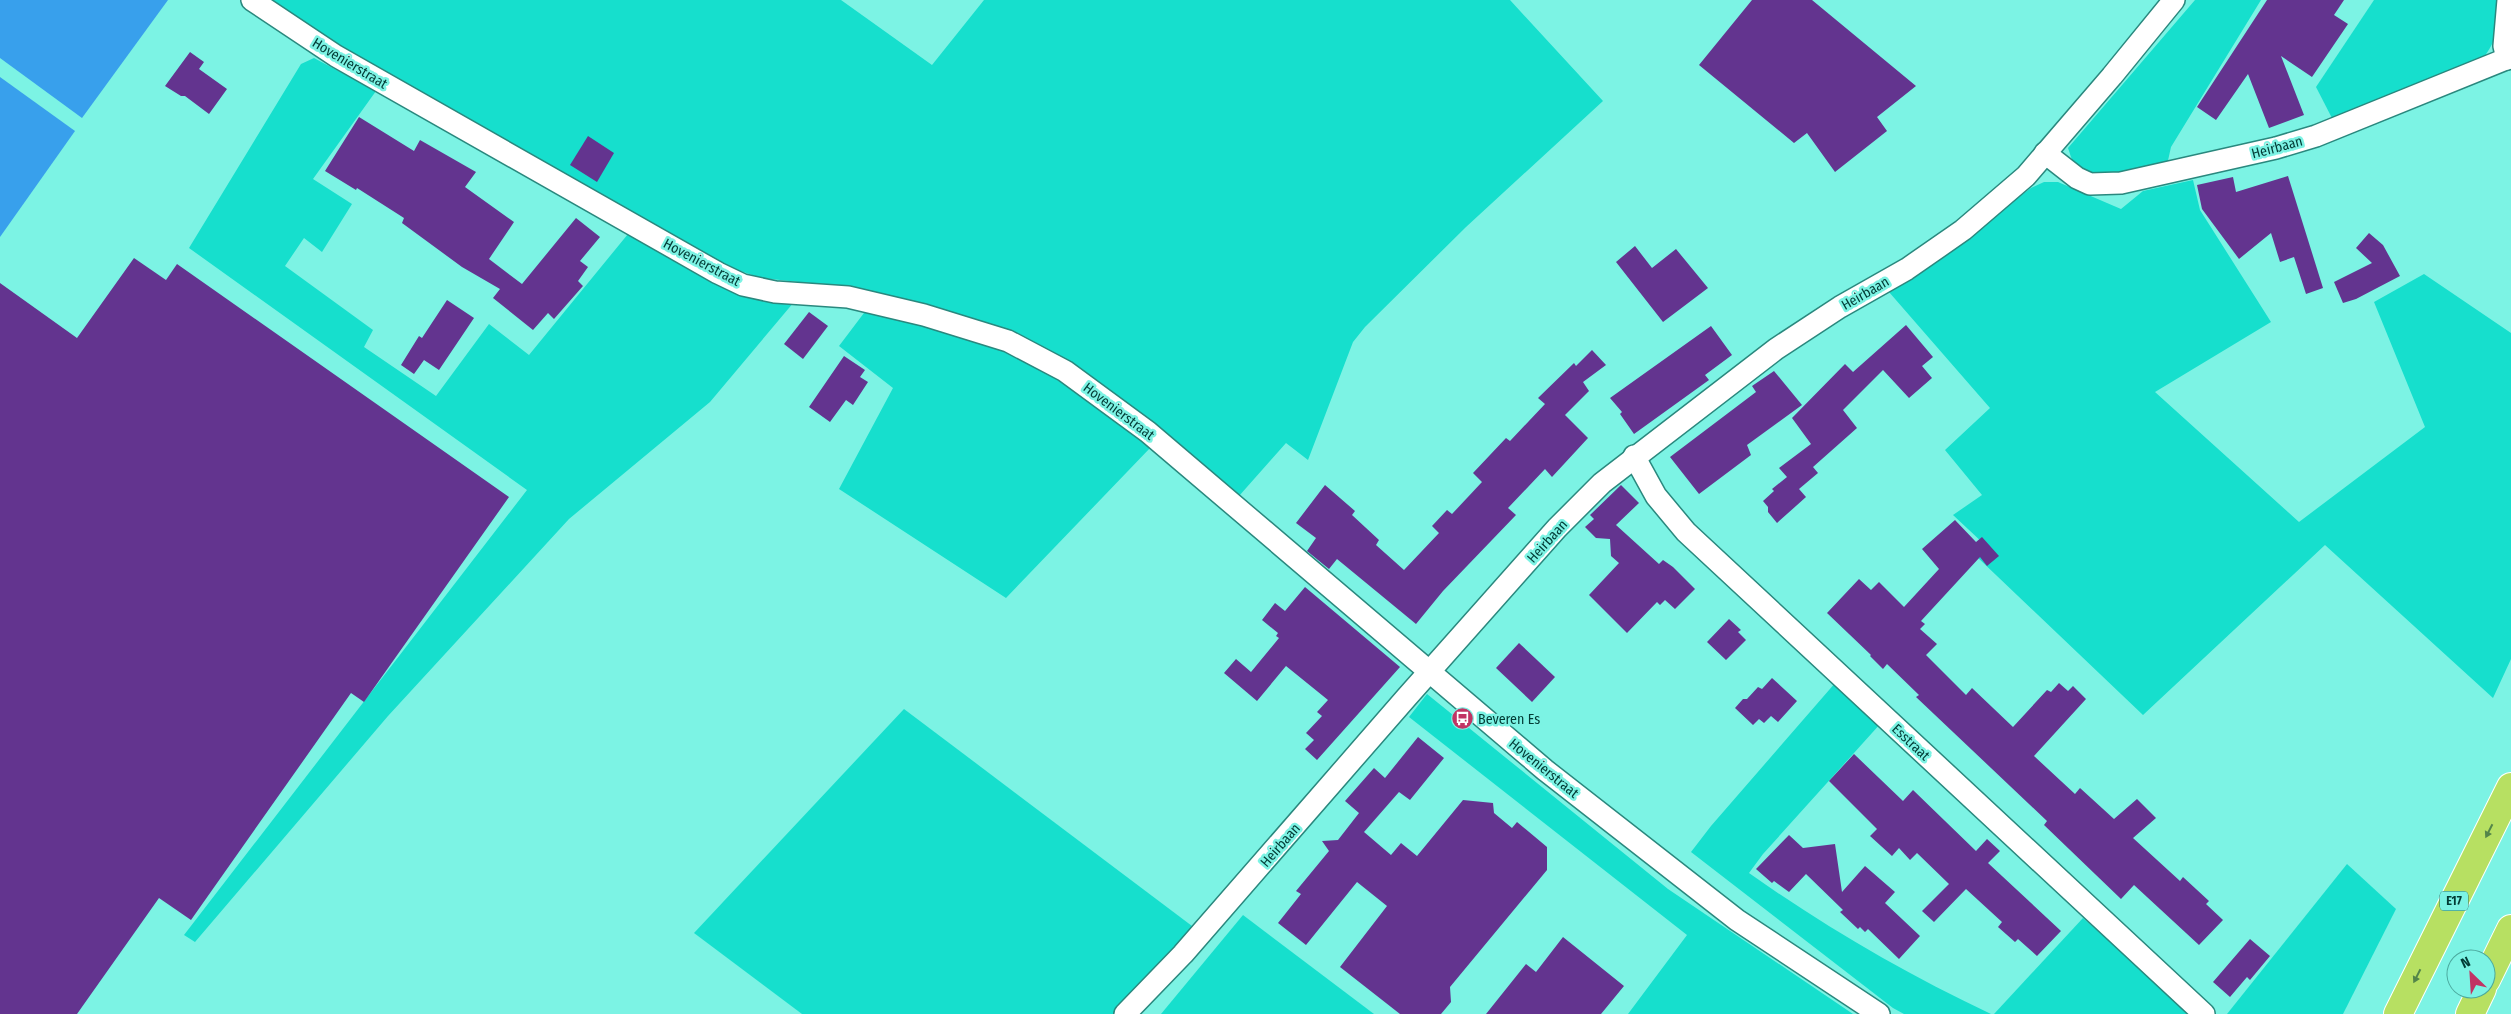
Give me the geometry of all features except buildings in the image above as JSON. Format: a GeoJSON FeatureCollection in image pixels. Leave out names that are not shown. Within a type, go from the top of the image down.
{"type":"FeatureCollection","features":[{"type":"Feature","properties":{"kind":"highway","name":"E17"},"geometry":{"type":"LineString","coordinates":[[2398,1014],[2511,787]]}},
{"type":"Feature","properties":{"kind":"highway"},"geometry":{"type":"LineString","coordinates":[[2496,960],[2511,929]]}},
{"type":"Feature","properties":{"kind":"highway"},"geometry":{"type":"LineString","coordinates":[[2470,1014],[2477,999]]}},
{"type":"Feature","properties":{"kind":"street","name":"Hovenierstraat"},"geometry":{"type":"LineString","coordinates":[[252,0],[336,56],[718,273],[743,285],[775,292],[848,297],[924,315],[1008,341],[1065,371],[1148,432],[1545,770],[1737,920],[1879,1014]]}},
{"type":"Feature","properties":{"kind":"street","name":"Heirbaan"},"geometry":{"type":"LineString","coordinates":[[1125,1014],[1183,954],[1557,528],[1602,483],[1634,456],[1776,349],[1840,307],[1907,269],[1963,230],[2026,176],[2174,0]]}},
{"type":"Feature","properties":{"kind":"street","name":"Heirbaan"},"geometry":{"type":"LineString","coordinates":[[2045,153],[2077,178],[2090,184],[2120,183],[2276,148],[2316,136],[2509,58],[2504,46],[2508,0]]}},
{"type":"Feature","properties":{"kind":"street","name":"Esstraat"},"geometry":{"type":"LineString","coordinates":[[1634,456],[1656,496],[1686,532],[2204,1014]]}},
{"type":"Feature","properties":{"kind":"green space"},"geometry":{"type":"Polygon","coordinates":[[[269,0],[841,0],[932,65],[984,0],[1510,0],[1603,101],[1466,227],[1365,327],[1353,342],[1308,460],[1286,443],[1239,496],[1098,383],[1047,349],[985,325],[863,289],[761,278],[723,265],[346,51],[269,0]]]}},
{"type":"Feature","properties":{"kind":"green space"},"geometry":{"type":"Polygon","coordinates":[[[2195,0],[2261,0],[2171,147],[2167,165],[2118,175],[2092,174],[2082,170],[2074,163],[2068,148],[2195,0]]]}},
{"type":"Feature","properties":{"kind":"green space"},"geometry":{"type":"Polygon","coordinates":[[[2374,0],[2504,0],[2497,33],[2480,63],[2334,122],[2316,87],[2374,0]]]}},
{"type":"Feature","properties":{"kind":"green space"},"geometry":{"type":"Polygon","coordinates":[[[314,58],[376,91],[313,179],[352,204],[322,252],[304,238],[285,266],[373,330],[364,347],[436,396],[489,324],[529,355],[628,234],[719,283],[794,302],[710,402],[569,519],[388,716],[195,942],[184,935],[527,490],[189,248],[301,64],[314,58]]]}},
{"type":"Feature","properties":{"kind":"green space"},"geometry":{"type":"Polygon","coordinates":[[[2193,180],[2200,210],[2271,322],[2155,392],[2299,522],[2425,427],[2374,302],[2424,274],[2511,333],[2511,659],[2493,698],[2325,545],[2143,715],[1975,555],[1984,544],[1953,515],[1982,495],[1945,450],[1990,408],[1889,292],[2031,188],[2044,182],[2058,182],[2121,209],[2143,191],[2193,180]]]}},
{"type":"Feature","properties":{"kind":"green space"},"geometry":{"type":"Polygon","coordinates":[[[867,309],[1004,350],[1040,368],[1086,398],[1151,447],[1006,598],[839,489],[893,388],[839,346],[867,309]]]}},
{"type":"Feature","properties":{"kind":"green space"},"geometry":{"type":"Polygon","coordinates":[[[1836,682],[1881,723],[1763,854],[1749,873],[1867,949],[1928,983],[1991,1014],[1904,1014],[1893,1008],[1691,852],[1711,826],[1836,682]]]}},
{"type":"Feature","properties":{"kind":"green space"},"geometry":{"type":"Polygon","coordinates":[[[1427,694],[1668,889],[1853,1014],[1628,1014],[1687,935],[1409,717],[1427,694]]]}},
{"type":"Feature","properties":{"kind":"green space"},"geometry":{"type":"Polygon","coordinates":[[[904,709],[1196,929],[1121,1014],[802,1014],[694,933],[904,709]]]}},
{"type":"Feature","properties":{"kind":"green space"},"geometry":{"type":"Polygon","coordinates":[[[2347,864],[2396,909],[2343,1014],[2227,1014],[2347,864]]]}},
{"type":"Feature","properties":{"kind":"green space"},"geometry":{"type":"Polygon","coordinates":[[[1243,915],[1374,1014],[1161,1014],[1243,915]]]}},
{"type":"Feature","properties":{"kind":"green space"},"geometry":{"type":"Polygon","coordinates":[[[2083,918],[2193,1014],[1994,1014],[2083,918]]]}},
{"type":"Feature","properties":{"kind":"water"},"geometry":{"type":"Polygon","coordinates":[[[0,0],[168,0],[82,118],[0,58],[0,0]]]}},
{"type":"Feature","properties":{"kind":"water"},"geometry":{"type":"Polygon","coordinates":[[[0,77],[75,131],[0,237],[0,77]]]}},
{"type":"Feature","properties":{"kind":"place","name":"Beveren Es"},"geometry":{"type":"Point","coordinates":[1462,719]}}]}
